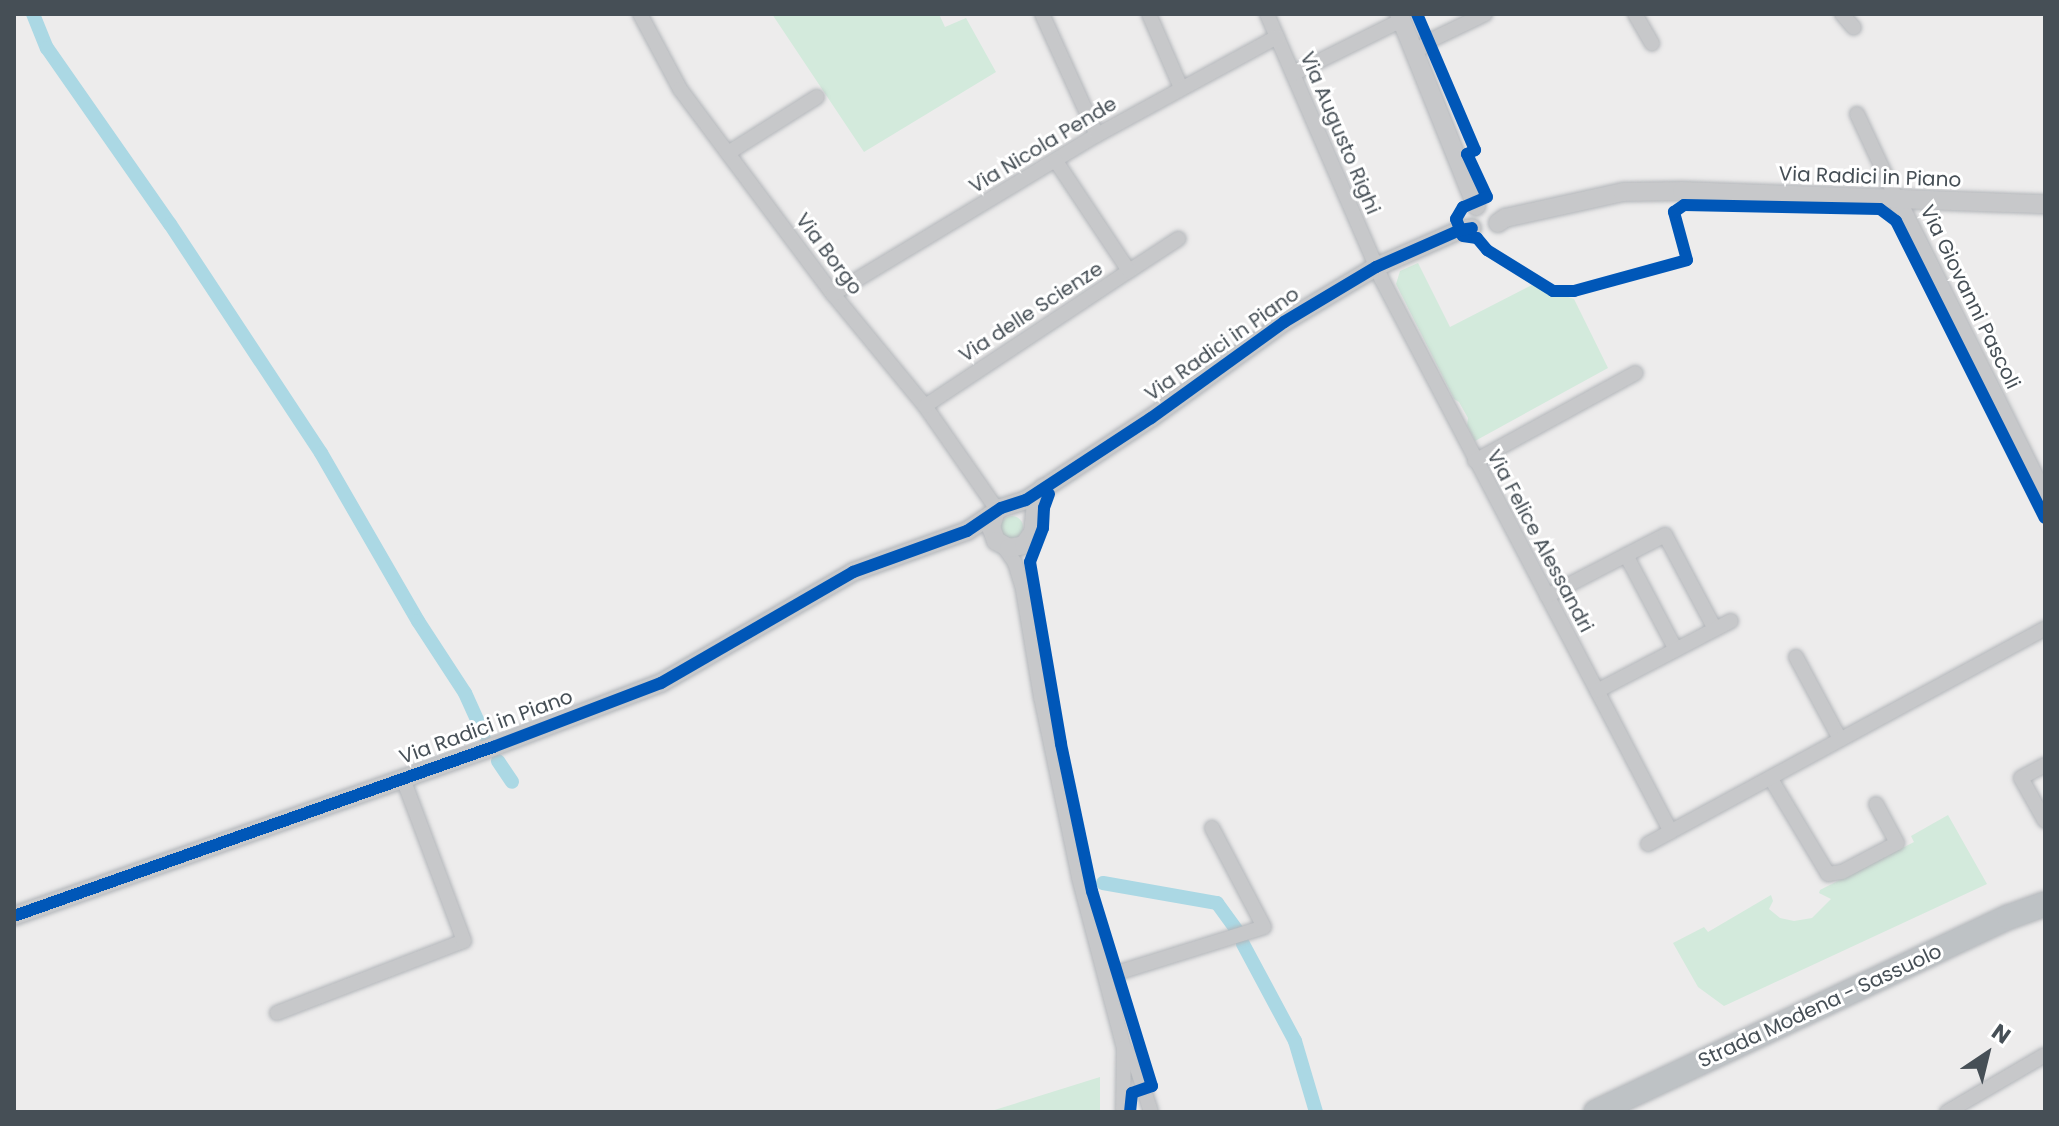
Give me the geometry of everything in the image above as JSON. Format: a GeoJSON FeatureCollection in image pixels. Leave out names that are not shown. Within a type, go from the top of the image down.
{"type":"FeatureCollection","features":[{"type":"Feature","properties":{"kind":"highway","name":"Strada Modena - Sassuolo"},"geometry":{"type":"LineString","coordinates":[[1596,1112],[2009,917],[2045,904]]}},
{"type":"Feature","properties":{"kind":"highway","name":"Strada Modena - Sassuolo"},"geometry":{"type":"LineString","coordinates":[[1634,1112],[2014,932],[2045,921]]}},
{"type":"Feature","properties":{"kind":"street","name":"Via Borgo"},"geometry":{"type":"LineString","coordinates":[[640,14],[680,89],[833,294],[925,406],[1000,510]]}},
{"type":"Feature","properties":{"kind":"street"},"geometry":{"type":"LineString","coordinates":[[1042,14],[1097,135]]}},
{"type":"Feature","properties":{"kind":"street"},"geometry":{"type":"LineString","coordinates":[[1149,14],[1181,88]]}},
{"type":"Feature","properties":{"kind":"street","name":"Via Augusto Righi"},"geometry":{"type":"LineString","coordinates":[[1267,14],[1376,267]]}},
{"type":"Feature","properties":{"kind":"street"},"geometry":{"type":"LineString","coordinates":[[1416,53],[1429,41],[1485,14]]}},
{"type":"Feature","properties":{"kind":"street"},"geometry":{"type":"LineString","coordinates":[[1635,14],[1652,44]]}},
{"type":"Feature","properties":{"kind":"street"},"geometry":{"type":"LineString","coordinates":[[1842,14],[1854,28]]}},
{"type":"Feature","properties":{"kind":"street"},"geometry":{"type":"LineString","coordinates":[[1293,74],[1400,17],[1483,216]]}},
{"type":"Feature","properties":{"kind":"street","name":"Via Nicola Pende"},"geometry":{"type":"LineString","coordinates":[[833,294],[1097,135],[1277,37]]}},
{"type":"Feature","properties":{"kind":"street"},"geometry":{"type":"LineString","coordinates":[[728,153],[817,97]]}},
{"type":"Feature","properties":{"kind":"street"},"geometry":{"type":"LineString","coordinates":[[1857,114],[1898,202]]}},
{"type":"Feature","properties":{"kind":"street","name":"Via delle Scienze"},"geometry":{"type":"LineString","coordinates":[[925,406],[1129,271],[1056,161]]}},
{"type":"Feature","properties":{"kind":"street","name":"Via Radici in Piano"},"geometry":{"type":"LineString","coordinates":[[14,916],[403,779],[661,683],[853,572],[953,536],[1043,488],[1151,418],[1284,322],[1376,267],[1483,216],[1623,192],[1682,191],[1898,202],[2045,204]]}},
{"type":"Feature","properties":{"kind":"street","name":"Via Giovanni Pascoli"},"geometry":{"type":"LineString","coordinates":[[1898,202],[2045,498]]}},
{"type":"Feature","properties":{"kind":"street"},"geometry":{"type":"LineString","coordinates":[[1129,271],[1178,239]]}},
{"type":"Feature","properties":{"kind":"street","name":"Via Felice Alessandri"},"geometry":{"type":"LineString","coordinates":[[1376,267],[1671,832]]}},
{"type":"Feature","properties":{"kind":"street"},"geometry":{"type":"LineString","coordinates":[[1475,461],[1636,373]]}},
{"type":"Feature","properties":{"kind":"street"},"geometry":{"type":"LineString","coordinates":[[1023,590],[1022,558],[1043,488]]}},
{"type":"Feature","properties":{"kind":"street"},"geometry":{"type":"LineString","coordinates":[[1032,533],[1028,512],[1020,506],[1000,510],[991,527],[1015,563],[1023,590],[1041,697],[1079,878],[1124,1048],[1123,1112]]}},
{"type":"Feature","properties":{"kind":"street","name":"Via Radici in Piano"},"geometry":{"type":"LineString","coordinates":[[953,536],[973,534],[1019,547],[1032,533]]}},
{"type":"Feature","properties":{"kind":"street"},"geometry":{"type":"LineString","coordinates":[[1547,596],[1665,535],[1715,629]]}},
{"type":"Feature","properties":{"kind":"street"},"geometry":{"type":"LineString","coordinates":[[1626,555],[1676,650]]}},
{"type":"Feature","properties":{"kind":"street"},"geometry":{"type":"LineString","coordinates":[[1597,691],[1731,621]]}},
{"type":"Feature","properties":{"kind":"street"},"geometry":{"type":"LineString","coordinates":[[1648,844],[2045,628]]}},
{"type":"Feature","properties":{"kind":"street"},"geometry":{"type":"LineString","coordinates":[[1796,657],[1840,739]]}},
{"type":"Feature","properties":{"kind":"street"},"geometry":{"type":"LineString","coordinates":[[2045,765],[2021,778],[2045,821]]}},
{"type":"Feature","properties":{"kind":"street"},"geometry":{"type":"LineString","coordinates":[[277,1013],[464,941],[403,779]]}},
{"type":"Feature","properties":{"kind":"street"},"geometry":{"type":"LineString","coordinates":[[1771,779],[1828,874],[1842,872],[1897,843],[1876,804]]}},
{"type":"Feature","properties":{"kind":"street"},"geometry":{"type":"LineString","coordinates":[[1107,976],[1264,927],[1212,828]]}},
{"type":"Feature","properties":{"kind":"street"},"geometry":{"type":"LineString","coordinates":[[1124,1048],[1136,1065],[1151,1112]]}},
{"type":"Feature","properties":{"kind":"street"},"geometry":{"type":"LineString","coordinates":[[1947,1112],[2045,1055]]}},
{"type":"Feature","properties":{"kind":"green space"},"geometry":{"type":"Polygon","coordinates":[[[772,14],[939,14],[945,27],[966,18],[996,72],[864,152],[772,14]]]}},
{"type":"Feature","properties":{"kind":"green space"},"geometry":{"type":"Polygon","coordinates":[[[1418,263],[1450,327],[1532,285],[1574,299],[1608,368],[1475,441],[1467,425],[1468,418],[1454,399],[1396,284],[1400,271],[1418,263]]]}},
{"type":"Feature","properties":{"kind":"green space"},"geometry":{"type":"Polygon","coordinates":[[[1008,516],[1016,516],[1023,527],[1016,538],[1008,538],[1001,531],[1001,523],[1008,516]]]}},
{"type":"Feature","properties":{"kind":"green space"},"geometry":{"type":"Polygon","coordinates":[[[1948,815],[1987,884],[1724,1006],[1698,987],[1673,943],[1704,927],[1708,932],[1771,895],[1773,901],[1769,909],[1780,918],[1794,921],[1812,918],[1831,899],[1819,893],[1820,890],[1914,842],[1911,836],[1948,815]]]}},
{"type":"Feature","properties":{"kind":"green space"},"geometry":{"type":"Polygon","coordinates":[[[1100,1077],[1100,1112],[988,1112],[1100,1077]]]}},
{"type":"Feature","properties":{"kind":"waterway"},"geometry":{"type":"LineString","coordinates":[[33,14],[47,48],[170,224],[321,453],[418,621],[465,693],[484,735]]}},
{"type":"Feature","properties":{"kind":"waterway"},"geometry":{"type":"LineString","coordinates":[[498,761],[512,782]]}},
{"type":"Feature","properties":{"kind":"waterway"},"geometry":{"type":"LineString","coordinates":[[1103,883],[1217,903],[1237,931]]}},
{"type":"Feature","properties":{"kind":"waterway"},"geometry":{"type":"LineString","coordinates":[[1243,944],[1295,1041],[1316,1112]]}},
{"type":"Feature","properties":{"kind":"cycle path"},"geometry":{"type":"LineString","coordinates":[[1417,14],[1475,150],[1467,154],[1487,197],[1463,207],[1456,219],[1463,236],[1477,238],[1487,250],[1553,291],[1574,291],[1687,260],[1674,212],[1684,205],[1880,209],[1896,221],[2045,518]]}},
{"type":"Feature","properties":{"kind":"cycle path"},"geometry":{"type":"LineString","coordinates":[[14,916],[493,747],[661,683],[853,572],[967,531],[1001,508],[1026,500],[1151,418],[1284,322],[1376,267],[1460,230],[1472,228]]}},
{"type":"Feature","properties":{"kind":"cycle path"},"geometry":{"type":"LineString","coordinates":[[1049,494],[1044,508],[1043,528],[1030,562],[1061,744],[1092,891],[1152,1086],[1132,1093],[1130,1112]]}}]}
